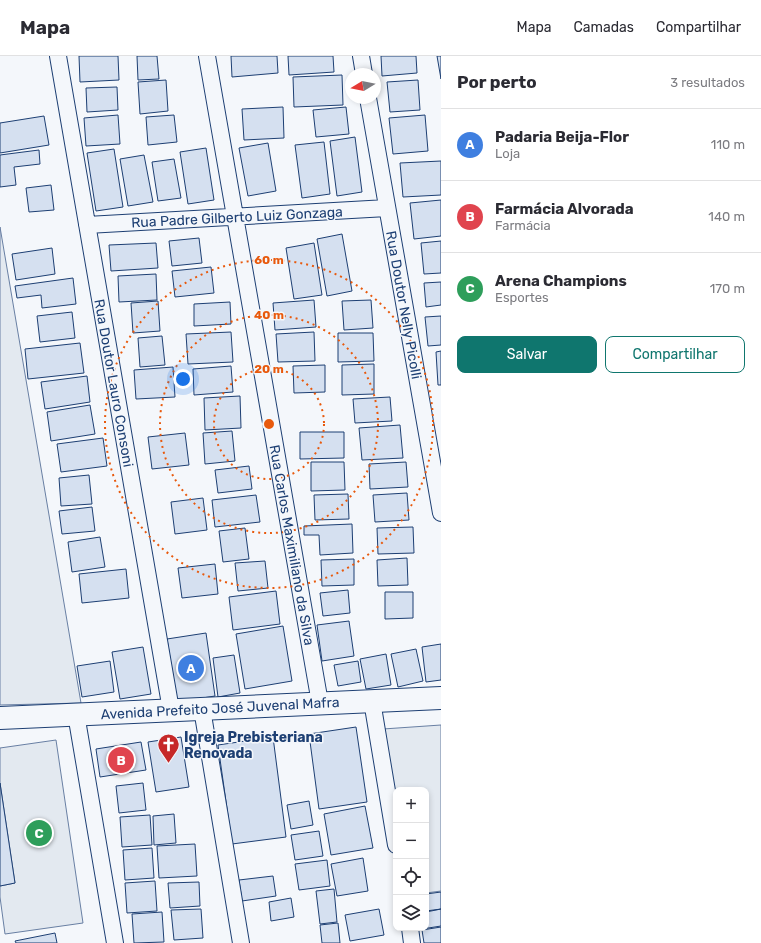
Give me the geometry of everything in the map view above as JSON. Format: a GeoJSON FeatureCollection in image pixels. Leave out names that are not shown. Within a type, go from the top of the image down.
{"type":"FeatureCollection","features":[{"type":"Feature","properties":{"kind":"main road","name":"Avenida Prefeito José Juvenal Mafra"},"geometry":{"type":"LineString","coordinates":[[0,718],[441,698]]}},
{"type":"Feature","properties":{"kind":"street","name":"Rua Doutor Lauro Consoni"},"geometry":{"type":"LineString","coordinates":[[58,56],[171,710]]}},
{"type":"Feature","properties":{"kind":"street","name":"Rua Carlos Maximiliano da Silva"},"geometry":{"type":"LineString","coordinates":[[207,56],[320,703]]}},
{"type":"Feature","properties":{"kind":"street"},"geometry":{"type":"LineString","coordinates":[[361,56],[363,68]]}},
{"type":"Feature","properties":{"kind":"street","name":"Rua Doutor Nelly Picolli"},"geometry":{"type":"LineString","coordinates":[[369,104],[441,513]]}},
{"type":"Feature","properties":{"kind":"street","name":"Rua Padre Gilberto Luiz Gonzaga"},"geometry":{"type":"LineString","coordinates":[[87,225],[387,208]]}},
{"type":"Feature","properties":{"kind":"street"},"geometry":{"type":"LineString","coordinates":[[372,701],[393,827]]}},
{"type":"Feature","properties":{"kind":"street"},"geometry":{"type":"LineString","coordinates":[[202,709],[241,943]]}},
{"type":"Feature","properties":{"kind":"street"},"geometry":{"type":"LineString","coordinates":[[76,714],[115,943]]}},
{"type":"Feature","properties":{"kind":"street"},"geometry":{"type":"LineString","coordinates":[[410,931],[412,943]]}},
{"type":"Feature","properties":{"kind":"shaded area"},"geometry":{"type":"Polygon","coordinates":[[[0,227],[81,703],[0,705],[0,227]]]}},
{"type":"Feature","properties":{"kind":"shaded area"},"geometry":{"type":"Polygon","coordinates":[[[441,725],[441,891],[429,893],[429,787],[393,787],[393,795],[383,729],[441,725]]]}},
{"type":"Feature","properties":{"kind":"shaded area"},"geometry":{"type":"Polygon","coordinates":[[[56,740],[83,923],[5,934],[0,886],[15,883],[0,783],[0,748],[56,740]]]}},
{"type":"Feature","properties":{"kind":"building"},"geometry":{"type":"Polygon","coordinates":[[[79,56],[118,56],[119,80],[80,82],[79,56]]]}},
{"type":"Feature","properties":{"kind":"building"},"geometry":{"type":"Polygon","coordinates":[[[137,56],[157,56],[159,79],[138,80],[137,56]]]}},
{"type":"Feature","properties":{"kind":"building"},"geometry":{"type":"Polygon","coordinates":[[[231,56],[277,56],[278,73],[232,77],[231,56]]]}},
{"type":"Feature","properties":{"kind":"building"},"geometry":{"type":"Polygon","coordinates":[[[288,56],[333,56],[334,72],[289,75],[288,56]]]}},
{"type":"Feature","properties":{"kind":"building"},"geometry":{"type":"Polygon","coordinates":[[[381,56],[416,56],[417,73],[382,76],[381,56]]]}},
{"type":"Feature","properties":{"kind":"building"},"geometry":{"type":"Polygon","coordinates":[[[437,56],[441,56],[441,79],[437,56]]]}},
{"type":"Feature","properties":{"kind":"building"},"geometry":{"type":"Polygon","coordinates":[[[342,75],[343,105],[294,107],[293,77],[342,75]]]}},
{"type":"Feature","properties":{"kind":"building"},"geometry":{"type":"Polygon","coordinates":[[[166,80],[168,111],[140,114],[138,82],[166,80]]]}},
{"type":"Feature","properties":{"kind":"building"},"geometry":{"type":"Polygon","coordinates":[[[418,80],[420,110],[390,112],[387,82],[418,80]]]}},
{"type":"Feature","properties":{"kind":"building"},"geometry":{"type":"Polygon","coordinates":[[[117,87],[118,110],[87,112],[86,88],[117,87]]]}},
{"type":"Feature","properties":{"kind":"building"},"geometry":{"type":"Polygon","coordinates":[[[283,107],[284,138],[244,140],[242,109],[283,107]]]}},
{"type":"Feature","properties":{"kind":"building"},"geometry":{"type":"Polygon","coordinates":[[[346,107],[349,134],[316,137],[313,110],[346,107]]]}},
{"type":"Feature","properties":{"kind":"building"},"geometry":{"type":"Polygon","coordinates":[[[118,115],[120,144],[86,146],[84,118],[118,115]]]}},
{"type":"Feature","properties":{"kind":"building"},"geometry":{"type":"Polygon","coordinates":[[[174,115],[177,142],[148,145],[146,117],[174,115]]]}},
{"type":"Feature","properties":{"kind":"building"},"geometry":{"type":"Polygon","coordinates":[[[425,115],[428,151],[393,154],[389,118],[425,115]]]}},
{"type":"Feature","properties":{"kind":"building"},"geometry":{"type":"Polygon","coordinates":[[[44,116],[49,145],[0,153],[0,123],[44,116]]]}},
{"type":"Feature","properties":{"kind":"building"},"geometry":{"type":"Polygon","coordinates":[[[355,137],[362,192],[337,196],[330,141],[355,137]]]}},
{"type":"Feature","properties":{"kind":"building"},"geometry":{"type":"Polygon","coordinates":[[[324,142],[330,194],[302,198],[295,145],[324,142]]]}},
{"type":"Feature","properties":{"kind":"building"},"geometry":{"type":"Polygon","coordinates":[[[268,143],[276,191],[248,196],[239,148],[268,143]]]}},
{"type":"Feature","properties":{"kind":"building"},"geometry":{"type":"Polygon","coordinates":[[[206,148],[214,200],[188,204],[180,152],[206,148]]]}},
{"type":"Feature","properties":{"kind":"building"},"geometry":{"type":"Polygon","coordinates":[[[114,149],[123,207],[96,211],[87,153],[114,149]]]}},
{"type":"Feature","properties":{"kind":"building"},"geometry":{"type":"Polygon","coordinates":[[[39,150],[40,164],[14,167],[16,185],[0,187],[0,155],[39,150]]]}},
{"type":"Feature","properties":{"kind":"building"},"geometry":{"type":"Polygon","coordinates":[[[144,155],[153,202],[128,206],[120,159],[144,155]]]}},
{"type":"Feature","properties":{"kind":"building"},"geometry":{"type":"Polygon","coordinates":[[[174,159],[181,198],[158,201],[152,162],[174,159]]]}},
{"type":"Feature","properties":{"kind":"building"},"geometry":{"type":"Polygon","coordinates":[[[441,161],[441,195],[403,197],[400,163],[441,161]]]}},
{"type":"Feature","properties":{"kind":"building"},"geometry":{"type":"Polygon","coordinates":[[[51,185],[54,210],[29,212],[26,188],[51,185]]]}},
{"type":"Feature","properties":{"kind":"building"},"geometry":{"type":"Polygon","coordinates":[[[441,200],[441,236],[414,239],[410,203],[441,200]]]}},
{"type":"Feature","properties":{"kind":"building"},"geometry":{"type":"Polygon","coordinates":[[[342,234],[352,291],[327,296],[317,239],[342,234]]]}},
{"type":"Feature","properties":{"kind":"building"},"geometry":{"type":"Polygon","coordinates":[[[199,238],[202,263],[172,266],[169,241],[199,238]]]}},
{"type":"Feature","properties":{"kind":"building"},"geometry":{"type":"Polygon","coordinates":[[[441,241],[441,273],[424,274],[421,243],[441,241]]]}},
{"type":"Feature","properties":{"kind":"building"},"geometry":{"type":"Polygon","coordinates":[[[156,243],[158,268],[111,271],[109,245],[156,243]]]}},
{"type":"Feature","properties":{"kind":"building"},"geometry":{"type":"Polygon","coordinates":[[[314,243],[322,295],[294,299],[286,248],[314,243]]]}},
{"type":"Feature","properties":{"kind":"building"},"geometry":{"type":"Polygon","coordinates":[[[52,248],[55,274],[16,280],[12,254],[52,248]]]}},
{"type":"Feature","properties":{"kind":"building"},"geometry":{"type":"Polygon","coordinates":[[[211,267],[214,293],[175,297],[172,271],[211,267]]]}},
{"type":"Feature","properties":{"kind":"building"},"geometry":{"type":"Polygon","coordinates":[[[156,274],[157,300],[119,302],[118,276],[156,274]]]}},
{"type":"Feature","properties":{"kind":"building"},"geometry":{"type":"Polygon","coordinates":[[[73,278],[76,304],[42,308],[41,295],[17,298],[15,286],[73,278]]]}},
{"type":"Feature","properties":{"kind":"building"},"geometry":{"type":"Polygon","coordinates":[[[441,282],[441,305],[426,307],[424,283],[441,282]]]}},
{"type":"Feature","properties":{"kind":"building"},"geometry":{"type":"Polygon","coordinates":[[[314,300],[316,327],[275,330],[273,303],[314,300]]]}},
{"type":"Feature","properties":{"kind":"building"},"geometry":{"type":"Polygon","coordinates":[[[371,300],[373,328],[344,330],[342,301],[371,300]]]}},
{"type":"Feature","properties":{"kind":"building"},"geometry":{"type":"Polygon","coordinates":[[[158,301],[160,331],[133,333],[131,303],[158,301]]]}},
{"type":"Feature","properties":{"kind":"building"},"geometry":{"type":"Polygon","coordinates":[[[230,302],[231,324],[194,326],[194,304],[230,302]]]}},
{"type":"Feature","properties":{"kind":"building"},"geometry":{"type":"Polygon","coordinates":[[[72,312],[75,338],[40,342],[37,316],[72,312]]]}},
{"type":"Feature","properties":{"kind":"building"},"geometry":{"type":"Polygon","coordinates":[[[441,316],[441,345],[428,346],[425,317],[441,316]]]}},
{"type":"Feature","properties":{"kind":"building"},"geometry":{"type":"Polygon","coordinates":[[[231,332],[233,362],[188,364],[186,334],[231,332]]]}},
{"type":"Feature","properties":{"kind":"building"},"geometry":{"type":"Polygon","coordinates":[[[314,332],[315,361],[278,362],[276,334],[314,332]]]}},
{"type":"Feature","properties":{"kind":"building"},"geometry":{"type":"Polygon","coordinates":[[[338,333],[373,333],[374,361],[338,362],[338,333]]]}},
{"type":"Feature","properties":{"kind":"building"},"geometry":{"type":"Polygon","coordinates":[[[162,336],[165,365],[140,367],[138,338],[162,336]]]}},
{"type":"Feature","properties":{"kind":"building"},"geometry":{"type":"Polygon","coordinates":[[[80,343],[84,373],[28,379],[25,349],[80,343]]]}},
{"type":"Feature","properties":{"kind":"building"},"geometry":{"type":"Polygon","coordinates":[[[441,351],[441,385],[438,385],[436,352],[441,351]]]}},
{"type":"Feature","properties":{"kind":"building"},"geometry":{"type":"Polygon","coordinates":[[[374,364],[374,394],[342,395],[342,365],[374,364]]]}},
{"type":"Feature","properties":{"kind":"building"},"geometry":{"type":"Polygon","coordinates":[[[325,365],[325,392],[294,393],[293,366],[325,365]]]}},
{"type":"Feature","properties":{"kind":"building"},"geometry":{"type":"Polygon","coordinates":[[[231,366],[233,392],[194,395],[193,369],[231,366]]]}},
{"type":"Feature","properties":{"kind":"building"},"geometry":{"type":"Polygon","coordinates":[[[173,367],[175,397],[136,399],[134,370],[173,367]]]}},
{"type":"Feature","properties":{"kind":"building"},"geometry":{"type":"Polygon","coordinates":[[[87,376],[90,402],[45,409],[41,382],[87,376]]]}},
{"type":"Feature","properties":{"kind":"building"},"geometry":{"type":"Polygon","coordinates":[[[240,396],[241,428],[205,430],[204,398],[240,396]]]}},
{"type":"Feature","properties":{"kind":"building"},"geometry":{"type":"Polygon","coordinates":[[[390,397],[392,421],[355,423],[353,399],[390,397]]]}},
{"type":"Feature","properties":{"kind":"building"},"geometry":{"type":"Polygon","coordinates":[[[90,405],[95,434],[51,441],[47,412],[90,405]]]}},
{"type":"Feature","properties":{"kind":"building"},"geometry":{"type":"Polygon","coordinates":[[[400,425],[403,458],[362,460],[359,428],[400,425]]]}},
{"type":"Feature","properties":{"kind":"building"},"geometry":{"type":"Polygon","coordinates":[[[232,431],[235,461],[205,464],[203,433],[232,431]]]}},
{"type":"Feature","properties":{"kind":"building"},"geometry":{"type":"Polygon","coordinates":[[[300,432],[344,432],[344,458],[300,459],[300,432]]]}},
{"type":"Feature","properties":{"kind":"building"},"geometry":{"type":"Polygon","coordinates":[[[185,433],[189,465],[152,469],[148,437],[185,433]]]}},
{"type":"Feature","properties":{"kind":"building"},"geometry":{"type":"Polygon","coordinates":[[[103,438],[107,466],[61,472],[57,444],[103,438]]]}},
{"type":"Feature","properties":{"kind":"building"},"geometry":{"type":"Polygon","coordinates":[[[311,462],[344,462],[345,490],[311,491],[311,462]]]}},
{"type":"Feature","properties":{"kind":"building"},"geometry":{"type":"Polygon","coordinates":[[[406,462],[408,487],[370,489],[369,464],[406,462]]]}},
{"type":"Feature","properties":{"kind":"building"},"geometry":{"type":"Polygon","coordinates":[[[249,466],[252,489],[218,493],[215,470],[249,466]]]}},
{"type":"Feature","properties":{"kind":"building"},"geometry":{"type":"Polygon","coordinates":[[[89,475],[92,504],[61,506],[59,478],[89,475]]]}},
{"type":"Feature","properties":{"kind":"building"},"geometry":{"type":"Polygon","coordinates":[[[407,493],[409,520],[375,522],[373,495],[407,493]]]}},
{"type":"Feature","properties":{"kind":"building"},"geometry":{"type":"Polygon","coordinates":[[[348,494],[349,519],[315,520],[314,495],[348,494]]]}},
{"type":"Feature","properties":{"kind":"building"},"geometry":{"type":"Polygon","coordinates":[[[256,495],[260,522],[215,527],[212,500],[256,495]]]}},
{"type":"Feature","properties":{"kind":"building"},"geometry":{"type":"Polygon","coordinates":[[[203,498],[207,530],[175,534],[171,502],[203,498]]]}},
{"type":"Feature","properties":{"kind":"building"},"geometry":{"type":"Polygon","coordinates":[[[92,507],[95,531],[62,534],[59,511],[92,507]]]}},
{"type":"Feature","properties":{"kind":"building"},"geometry":{"type":"Polygon","coordinates":[[[352,524],[353,553],[320,555],[319,535],[304,535],[304,526],[352,524]]]}},
{"type":"Feature","properties":{"kind":"building"},"geometry":{"type":"Polygon","coordinates":[[[413,527],[414,553],[378,554],[377,528],[413,527]]]}},
{"type":"Feature","properties":{"kind":"building"},"geometry":{"type":"Polygon","coordinates":[[[245,528],[249,559],[223,562],[219,531],[245,528]]]}},
{"type":"Feature","properties":{"kind":"building"},"geometry":{"type":"Polygon","coordinates":[[[100,537],[105,567],[72,572],[68,542],[100,537]]]}},
{"type":"Feature","properties":{"kind":"building"},"geometry":{"type":"Polygon","coordinates":[[[407,558],[408,585],[378,586],[377,560],[407,558]]]}},
{"type":"Feature","properties":{"kind":"building"},"geometry":{"type":"Polygon","coordinates":[[[354,559],[354,585],[322,586],[321,560],[354,559]]]}},
{"type":"Feature","properties":{"kind":"building"},"geometry":{"type":"Polygon","coordinates":[[[265,561],[268,588],[238,591],[235,563],[265,561]]]}},
{"type":"Feature","properties":{"kind":"building"},"geometry":{"type":"Polygon","coordinates":[[[215,564],[218,594],[182,598],[178,568],[215,564]]]}},
{"type":"Feature","properties":{"kind":"building"},"geometry":{"type":"Polygon","coordinates":[[[126,569],[129,598],[82,603],[79,574],[126,569]]]}},
{"type":"Feature","properties":{"kind":"building"},"geometry":{"type":"Polygon","coordinates":[[[348,590],[350,613],[323,616],[320,593],[348,590]]]}},
{"type":"Feature","properties":{"kind":"building"},"geometry":{"type":"Polygon","coordinates":[[[276,591],[280,624],[233,630],[229,597],[276,591]]]}},
{"type":"Feature","properties":{"kind":"building"},"geometry":{"type":"Polygon","coordinates":[[[385,592],[413,592],[413,618],[385,619],[385,592]]]}},
{"type":"Feature","properties":{"kind":"building"},"geometry":{"type":"Polygon","coordinates":[[[349,621],[354,656],[322,661],[317,625],[349,621]]]}},
{"type":"Feature","properties":{"kind":"building"},"geometry":{"type":"Polygon","coordinates":[[[283,626],[292,681],[245,689],[236,634],[283,626]]]}},
{"type":"Feature","properties":{"kind":"building"},"geometry":{"type":"Polygon","coordinates":[[[206,633],[215,696],[177,702],[167,639],[206,633]]]}},
{"type":"Feature","properties":{"kind":"building"},"geometry":{"type":"Polygon","coordinates":[[[441,644],[441,680],[426,682],[422,647],[441,644]]]}},
{"type":"Feature","properties":{"kind":"building"},"geometry":{"type":"Polygon","coordinates":[[[143,647],[151,694],[120,699],[112,652],[143,647]]]}},
{"type":"Feature","properties":{"kind":"building"},"geometry":{"type":"Polygon","coordinates":[[[416,649],[423,681],[398,687],[391,654],[416,649]]]}},
{"type":"Feature","properties":{"kind":"building"},"geometry":{"type":"Polygon","coordinates":[[[386,654],[391,685],[366,689],[360,659],[386,654]]]}},
{"type":"Feature","properties":{"kind":"building"},"geometry":{"type":"Polygon","coordinates":[[[234,655],[240,693],[218,697],[213,658],[234,655]]]}},
{"type":"Feature","properties":{"kind":"building"},"geometry":{"type":"Polygon","coordinates":[[[110,661],[114,692],[82,697],[77,666],[110,661]]]}},
{"type":"Feature","properties":{"kind":"building"},"geometry":{"type":"Polygon","coordinates":[[[358,661],[361,682],[338,686],[334,665],[358,661]]]}},
{"type":"Feature","properties":{"kind":"building"},"geometry":{"type":"Polygon","coordinates":[[[356,727],[367,802],[319,809],[309,734],[356,727]]]}},
{"type":"Feature","properties":{"kind":"building","name":"Igreja Prebisteriana Renovada"},"geometry":{"type":"Polygon","coordinates":[[[181,737],[189,787],[156,792],[148,742],[181,737]]]}},
{"type":"Feature","properties":{"kind":"building"},"geometry":{"type":"Polygon","coordinates":[[[273,737],[286,837],[232,844],[218,745],[273,737]]]}},
{"type":"Feature","properties":{"kind":"building"},"geometry":{"type":"Polygon","coordinates":[[[141,742],[146,770],[100,777],[96,749],[141,742]]]}},
{"type":"Feature","properties":{"kind":"building"},"geometry":{"type":"Polygon","coordinates":[[[0,783],[15,883],[0,886],[0,783]]]}},
{"type":"Feature","properties":{"kind":"building"},"geometry":{"type":"Polygon","coordinates":[[[143,783],[146,810],[119,813],[116,786],[143,783]]]}},
{"type":"Feature","properties":{"kind":"building"},"geometry":{"type":"Polygon","coordinates":[[[309,801],[313,825],[291,829],[287,805],[309,801]]]}},
{"type":"Feature","properties":{"kind":"building"},"geometry":{"type":"Polygon","coordinates":[[[365,806],[373,848],[331,855],[324,814],[365,806]]]}},
{"type":"Feature","properties":{"kind":"building"},"geometry":{"type":"Polygon","coordinates":[[[174,814],[176,843],[154,845],[153,816],[174,814]]]}},
{"type":"Feature","properties":{"kind":"building"},"geometry":{"type":"Polygon","coordinates":[[[150,815],[152,845],[122,847],[120,817],[150,815]]]}},
{"type":"Feature","properties":{"kind":"building"},"geometry":{"type":"Polygon","coordinates":[[[319,831],[323,856],[295,860],[291,835],[319,831]]]}},
{"type":"Feature","properties":{"kind":"building"},"geometry":{"type":"Polygon","coordinates":[[[195,844],[197,876],[159,878],[157,846],[195,844]]]}},
{"type":"Feature","properties":{"kind":"building"},"geometry":{"type":"Polygon","coordinates":[[[152,848],[154,878],[125,880],[123,850],[152,848]]]}},
{"type":"Feature","properties":{"kind":"building"},"geometry":{"type":"Polygon","coordinates":[[[363,858],[368,891],[337,896],[331,864],[363,858]]]}},
{"type":"Feature","properties":{"kind":"building"},"geometry":{"type":"Polygon","coordinates":[[[327,860],[330,886],[299,890],[295,864],[327,860]]]}},
{"type":"Feature","properties":{"kind":"building"},"geometry":{"type":"Polygon","coordinates":[[[273,876],[276,896],[242,901],[239,880],[273,876]]]}},
{"type":"Feature","properties":{"kind":"building"},"geometry":{"type":"Polygon","coordinates":[[[155,881],[157,911],[127,913],[125,883],[155,881]]]}},
{"type":"Feature","properties":{"kind":"building"},"geometry":{"type":"Polygon","coordinates":[[[199,882],[200,906],[170,908],[168,883],[199,882]]]}},
{"type":"Feature","properties":{"kind":"building"},"geometry":{"type":"Polygon","coordinates":[[[334,889],[337,922],[320,924],[316,891],[334,889]]]}},
{"type":"Feature","properties":{"kind":"building"},"geometry":{"type":"Polygon","coordinates":[[[441,892],[441,909],[429,911],[429,894],[441,892]]]}},
{"type":"Feature","properties":{"kind":"building"},"geometry":{"type":"Polygon","coordinates":[[[291,898],[294,917],[271,921],[269,902],[291,898]]]}},
{"type":"Feature","properties":{"kind":"building"},"geometry":{"type":"Polygon","coordinates":[[[201,909],[203,938],[174,940],[171,910],[201,909]]]}},
{"type":"Feature","properties":{"kind":"building"},"geometry":{"type":"Polygon","coordinates":[[[379,909],[384,935],[350,941],[345,915],[379,909]]]}},
{"type":"Feature","properties":{"kind":"building"},"geometry":{"type":"Polygon","coordinates":[[[441,909],[441,926],[429,928],[429,911],[441,909]]]}},
{"type":"Feature","properties":{"kind":"building"},"geometry":{"type":"Polygon","coordinates":[[[162,912],[164,942],[134,943],[132,914],[162,912]]]}},
{"type":"Feature","properties":{"kind":"building"},"geometry":{"type":"Polygon","coordinates":[[[338,923],[340,943],[322,943],[320,925],[338,923]]]}},
{"type":"Feature","properties":{"kind":"building"},"geometry":{"type":"Polygon","coordinates":[[[441,927],[441,943],[424,943],[422,931],[429,931],[429,929],[441,927]]]}},
{"type":"Feature","properties":{"kind":"building"},"geometry":{"type":"Polygon","coordinates":[[[55,933],[57,943],[16,943],[15,941],[55,933]]]}},
{"type":"Feature","properties":{"kind":"place","name":"Padaria Beija-Flor"},"geometry":{"type":"Point","coordinates":[191,668]}},
{"type":"Feature","properties":{"kind":"place","name":"Farmácia Alvorada"},"geometry":{"type":"Point","coordinates":[121,760]}},
{"type":"Feature","properties":{"kind":"place","name":"Igreja Prebisteriana Renovada"},"geometry":{"type":"Point","coordinates":[168,764]}},
{"type":"Feature","properties":{"kind":"place","name":"Arena Champions"},"geometry":{"type":"Point","coordinates":[39,833]}}]}
